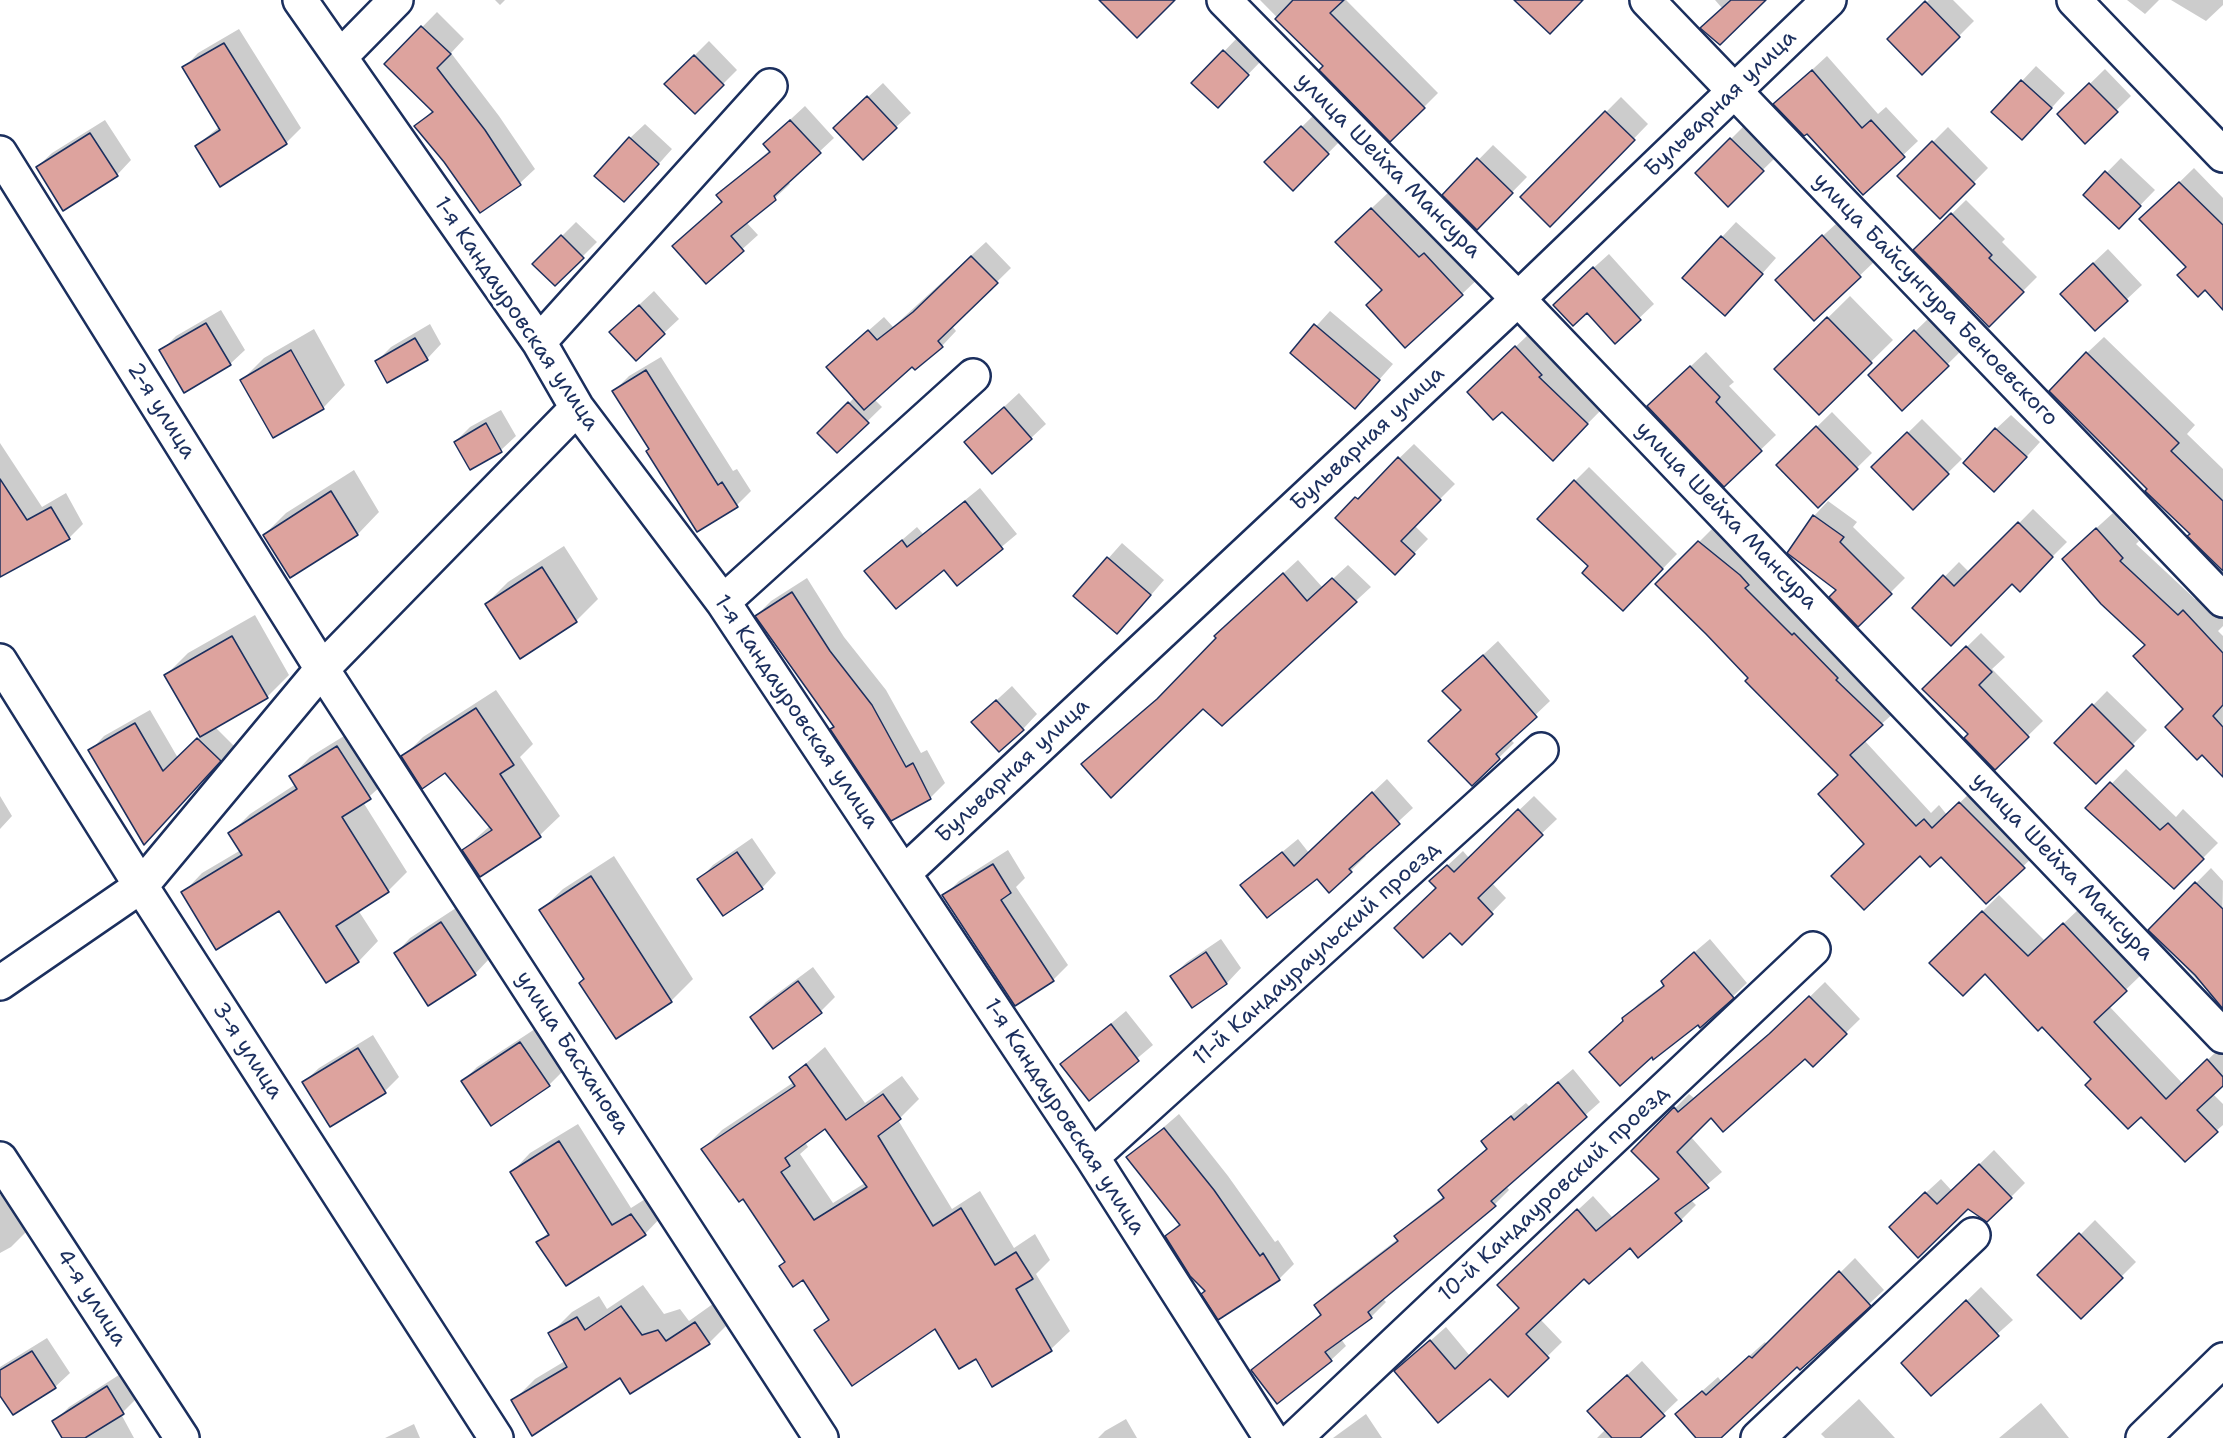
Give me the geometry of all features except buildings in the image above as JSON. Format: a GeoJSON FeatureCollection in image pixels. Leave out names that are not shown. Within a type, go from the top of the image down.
{"type":"FeatureCollection","features":[{"type":"Feature","properties":{"kind":"street","name":"1-я Кандауровская улица"},"geometry":{"type":"LineString","coordinates":[[300,0],[539,342],[577,408],[723,602],[1092,1157],[1271,1438]]}},
{"type":"Feature","properties":{"kind":"street"},"geometry":{"type":"LineString","coordinates":[[340,57],[396,0]]}},
{"type":"Feature","properties":{"kind":"street","name":"улица Шейха Мансура"},"geometry":{"type":"LineString","coordinates":[[1224,0],[1518,298],[2223,1036]]}},
{"type":"Feature","properties":{"kind":"street","name":"улица Байсунгура Беноевского"},"geometry":{"type":"LineString","coordinates":[[1647,0],[2223,600]]}},
{"type":"Feature","properties":{"kind":"street","name":"Бульварная улица"},"geometry":{"type":"LineString","coordinates":[[904,873],[1518,298],[1829,0]]}},
{"type":"Feature","properties":{"kind":"street"},"geometry":{"type":"LineString","coordinates":[[2074,0],[2223,155]]}},
{"type":"Feature","properties":{"kind":"street"},"geometry":{"type":"LineString","coordinates":[[539,342],[770,86]]}},
{"type":"Feature","properties":{"kind":"street","name":"2-я улица"},"geometry":{"type":"LineString","coordinates":[[0,153],[322,669]]}},
{"type":"Feature","properties":{"kind":"street"},"geometry":{"type":"LineString","coordinates":[[723,602],[973,376]]}},
{"type":"Feature","properties":{"kind":"street"},"geometry":{"type":"LineString","coordinates":[[0,983],[141,886],[322,669],[577,408]]}},
{"type":"Feature","properties":{"kind":"street","name":"3-я улица"},"geometry":{"type":"LineString","coordinates":[[0,661],[141,886],[496,1438]]}},
{"type":"Feature","properties":{"kind":"street","name":"улица Басханова"},"geometry":{"type":"LineString","coordinates":[[322,669],[821,1438]]}},
{"type":"Feature","properties":{"kind":"street","name":"11-й Кандаураульский проезд"},"geometry":{"type":"LineString","coordinates":[[1092,1157],[1541,750]]}},
{"type":"Feature","properties":{"kind":"street","name":"10-й Кандауровский проезд"},"geometry":{"type":"LineString","coordinates":[[1295,1438],[1813,949]]}},
{"type":"Feature","properties":{"kind":"street","name":"4-я улица"},"geometry":{"type":"LineString","coordinates":[[0,1159],[182,1438]]}},
{"type":"Feature","properties":{"kind":"street"},"geometry":{"type":"LineString","coordinates":[[1758,1438],[1973,1234]]}},
{"type":"Feature","properties":{"kind":"street"},"geometry":{"type":"LineString","coordinates":[[2143,1438],[2223,1360]]}}]}
